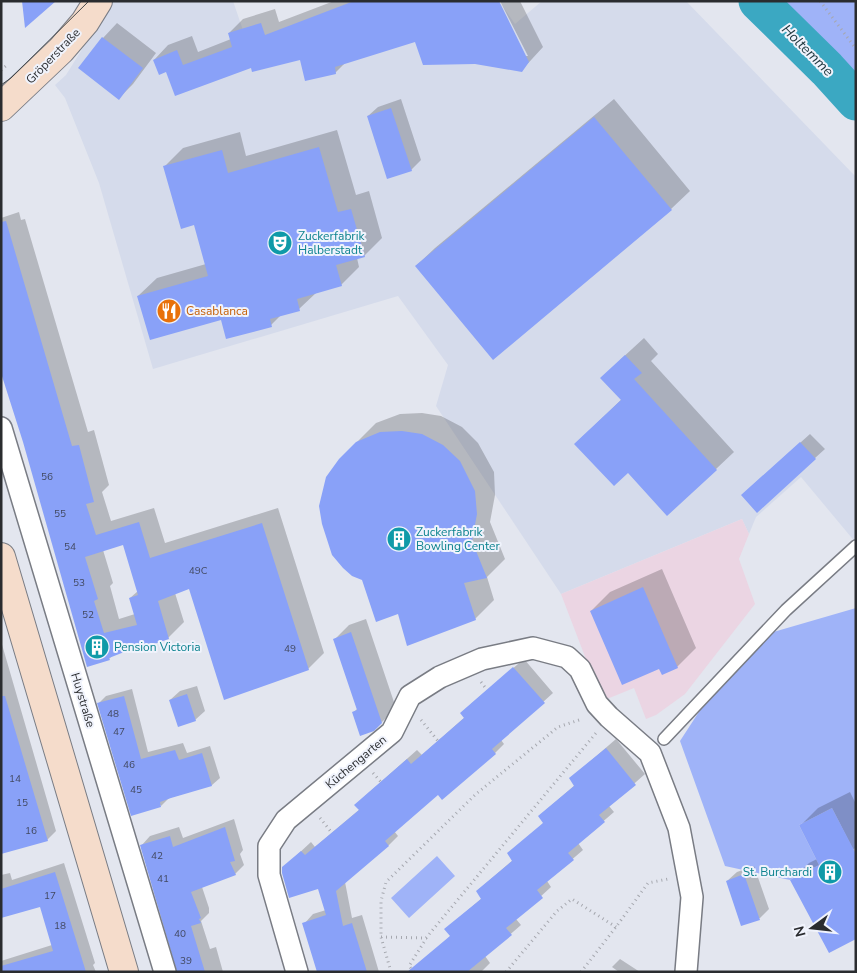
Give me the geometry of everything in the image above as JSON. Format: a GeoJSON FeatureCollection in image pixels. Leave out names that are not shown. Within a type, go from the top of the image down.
{"type":"FeatureCollection","features":[{"type":"Feature","properties":{"kind":"main road","name":"Gröperstraße"},"geometry":{"type":"LineString","coordinates":[[1,106],[61,50],[85,22],[98,1]]}},
{"type":"Feature","properties":{"kind":"main road"},"geometry":{"type":"LineString","coordinates":[[1,557],[124,972]]}},
{"type":"Feature","properties":{"kind":"street","name":"Huystraße"},"geometry":{"type":"LineString","coordinates":[[1,428],[165,972]]}},
{"type":"Feature","properties":{"kind":"street","name":"Küchengarten"},"geometry":{"type":"LineString","coordinates":[[297,972],[269,875],[269,846],[286,820],[392,732],[410,696],[440,677],[482,659],[533,648],[567,657],[580,669],[597,704],[650,753],[679,828],[692,897],[686,972]]}},
{"type":"Feature","properties":{"kind":"lane"},"geometry":{"type":"LineString","coordinates":[[664,738],[786,610],[856,546]]}},
{"type":"Feature","properties":{"kind":"path"},"geometry":{"type":"LineString","coordinates":[[820,1],[856,50]]}},
{"type":"Feature","properties":{"kind":"path"},"geometry":{"type":"LineString","coordinates":[[851,43],[856,43]]}},
{"type":"Feature","properties":{"kind":"path"},"geometry":{"type":"LineString","coordinates":[[391,972],[381,937],[381,901],[386,882],[476,794],[558,727],[606,714]]}},
{"type":"Feature","properties":{"kind":"path"},"geometry":{"type":"LineString","coordinates":[[414,972],[409,966],[426,938],[606,714]]}},
{"type":"Feature","properties":{"kind":"path"},"geometry":{"type":"LineString","coordinates":[[581,972],[648,883],[688,874]]}},
{"type":"Feature","properties":{"kind":"path"},"geometry":{"type":"LineString","coordinates":[[506,972],[557,911],[572,900],[616,928]]}},
{"type":"Feature","properties":{"kind":"path"},"geometry":{"type":"LineString","coordinates":[[381,937],[426,938]]}},
{"type":"Feature","properties":{"kind":"shaded area"},"geometry":{"type":"Polygon","coordinates":[[[112,1],[233,1],[247,42],[499,1],[515,24],[542,1],[686,1],[856,177],[856,543],[801,477],[756,517],[749,534],[742,519],[561,594],[436,406],[448,365],[398,296],[153,369],[99,183],[65,98],[55,85],[66,75],[112,1]]]}},
{"type":"Feature","properties":{"kind":"shaded area"},"geometry":{"type":"Polygon","coordinates":[[[783,1],[856,1],[856,82],[783,1]]]}},
{"type":"Feature","properties":{"kind":"shaded area"},"geometry":{"type":"Polygon","coordinates":[[[742,519],[749,534],[739,559],[755,604],[685,694],[656,715],[646,719],[634,688],[602,701],[561,594],[742,519]]]}},
{"type":"Feature","properties":{"kind":"shaded area"},"geometry":{"type":"Polygon","coordinates":[[[856,608],[856,848],[853,849],[832,808],[799,825],[819,865],[790,880],[725,866],[680,741],[706,701],[770,633],[856,608]]]}},
{"type":"Feature","properties":{"kind":"shaded area"},"geometry":{"type":"Polygon","coordinates":[[[437,856],[455,876],[409,918],[391,898],[437,856]]]}},
{"type":"Feature","properties":{"kind":"building"},"geometry":{"type":"Polygon","coordinates":[[[22,1],[56,1],[25,28],[22,1]]]}},
{"type":"Feature","properties":{"kind":"building"},"geometry":{"type":"Polygon","coordinates":[[[354,1],[499,1],[529,62],[522,72],[475,64],[423,65],[415,42],[335,67],[336,74],[305,81],[300,60],[252,72],[251,68],[175,96],[166,72],[159,75],[153,60],[177,50],[183,65],[232,47],[228,33],[261,23],[265,35],[354,1]]]}},
{"type":"Feature","properties":{"kind":"building"},"geometry":{"type":"Polygon","coordinates":[[[102,37],[143,68],[119,100],[78,68],[102,37]]]}},
{"type":"Feature","properties":{"kind":"building"},"geometry":{"type":"Polygon","coordinates":[[[391,108],[412,171],[387,179],[367,116],[391,108]]]}},
{"type":"Feature","properties":{"kind":"building"},"geometry":{"type":"Polygon","coordinates":[[[594,117],[672,210],[493,360],[415,266],[594,117]]]}},
{"type":"Feature","properties":{"kind":"building","name":"Zuckerfabrik Halberstadt"},"geometry":{"type":"Polygon","coordinates":[[[319,147],[338,212],[351,209],[365,257],[336,265],[342,286],[297,299],[300,311],[270,319],[272,327],[226,339],[221,320],[150,340],[137,296],[208,276],[194,225],[181,229],[163,166],[222,150],[228,173],[319,147]]]}},
{"type":"Feature","properties":{"kind":"building"},"geometry":{"type":"Polygon","coordinates":[[[6,221],[72,446],[79,445],[94,502],[86,504],[96,535],[139,522],[150,558],[262,523],[309,670],[224,700],[189,589],[158,601],[169,639],[148,646],[147,643],[109,658],[110,660],[87,667],[23,442],[1,373],[1,222],[6,221]],[[123,545],[85,557],[98,599],[94,601],[104,633],[137,625],[129,598],[138,595],[123,545]]]}},
{"type":"Feature","properties":{"kind":"building"},"geometry":{"type":"Polygon","coordinates":[[[625,355],[642,373],[634,379],[717,470],[667,516],[628,473],[614,486],[574,444],[621,400],[600,378],[625,355]]]}},
{"type":"Feature","properties":{"kind":"building","name":"Zuckerfabrik Bowling Center"},"geometry":{"type":"Polygon","coordinates":[[[402,431],[422,434],[443,445],[460,461],[475,491],[477,514],[472,541],[487,578],[464,583],[476,620],[407,646],[398,614],[376,622],[362,580],[352,576],[332,555],[322,524],[319,506],[326,477],[339,459],[356,442],[380,432],[402,431]]]}},
{"type":"Feature","properties":{"kind":"building"},"geometry":{"type":"Polygon","coordinates":[[[800,442],[816,459],[757,513],[741,495],[800,442]]]}},
{"type":"Feature","properties":{"kind":"building"},"geometry":{"type":"Polygon","coordinates":[[[643,587],[678,668],[662,675],[659,669],[622,685],[590,611],[643,587]]]}},
{"type":"Feature","properties":{"kind":"building"},"geometry":{"type":"Polygon","coordinates":[[[351,632],[382,723],[374,731],[360,736],[352,712],[357,710],[333,639],[351,632]]]}},
{"type":"Feature","properties":{"kind":"building"},"geometry":{"type":"Polygon","coordinates":[[[513,667],[545,703],[492,749],[496,754],[442,800],[438,795],[385,841],[389,846],[336,891],[343,926],[352,923],[367,972],[317,972],[302,923],[326,915],[318,889],[289,898],[282,867],[301,851],[305,855],[359,810],[354,805],[407,759],[411,764],[464,718],[460,713],[513,667]]]}},
{"type":"Feature","properties":{"kind":"building"},"geometry":{"type":"Polygon","coordinates":[[[187,694],[196,721],[178,727],[169,700],[187,694]]]}},
{"type":"Feature","properties":{"kind":"building"},"geometry":{"type":"Polygon","coordinates":[[[1,696],[5,696],[48,841],[1,854],[1,696]]]}},
{"type":"Feature","properties":{"kind":"building"},"geometry":{"type":"Polygon","coordinates":[[[124,696],[141,759],[175,750],[179,760],[202,753],[212,786],[160,802],[161,807],[131,816],[97,703],[124,696]]]}},
{"type":"Feature","properties":{"kind":"building"},"geometry":{"type":"Polygon","coordinates":[[[606,748],[636,785],[599,815],[605,822],[568,853],[574,860],[537,890],[543,898],[506,928],[512,935],[467,972],[407,972],[450,936],[444,929],[481,899],[476,891],[512,861],[507,853],[543,823],[538,816],[574,786],[569,778],[606,748]]]}},
{"type":"Feature","properties":{"kind":"building","name":"St. Burchardi"},"geometry":{"type":"Polygon","coordinates":[[[832,808],[856,854],[856,939],[829,953],[790,880],[819,865],[799,825],[832,808]]]}},
{"type":"Feature","properties":{"kind":"building"},"geometry":{"type":"Polygon","coordinates":[[[225,827],[235,861],[230,862],[236,875],[191,892],[201,918],[199,919],[201,923],[191,926],[205,972],[177,972],[140,845],[170,836],[173,847],[225,827]]]}},
{"type":"Feature","properties":{"kind":"building"},"geometry":{"type":"Polygon","coordinates":[[[55,872],[86,972],[1,972],[1,966],[53,951],[40,907],[1,918],[1,889],[55,872]]]}},
{"type":"Feature","properties":{"kind":"building"},"geometry":{"type":"Polygon","coordinates":[[[744,874],[760,920],[741,926],[726,881],[744,874]]]}},
{"type":"Feature","properties":{"kind":"waterway","name":"Holtemme"},"geometry":{"type":"LineString","coordinates":[[758,1],[827,69],[856,101]]}},
{"type":"Feature","properties":{"kind":"tram line"},"geometry":{"type":"LineString","coordinates":[[1,85],[11,78],[89,1]]}},
{"type":"Feature","properties":{"kind":"place","name":"Zuckerfabrik Halberstadt"},"geometry":{"type":"Point","coordinates":[280,243]}},
{"type":"Feature","properties":{"kind":"place","name":"Casablanca"},"geometry":{"type":"Point","coordinates":[169,311]}},
{"type":"Feature","properties":{"kind":"place","name":"Zuckerfabrik Bowling Center"},"geometry":{"type":"Point","coordinates":[399,539]}},
{"type":"Feature","properties":{"kind":"place","name":"Pension Victoria"},"geometry":{"type":"Point","coordinates":[97,647]}},
{"type":"Feature","properties":{"kind":"place","name":"St. Burchardi"},"geometry":{"type":"Point","coordinates":[830,872]}}]}
